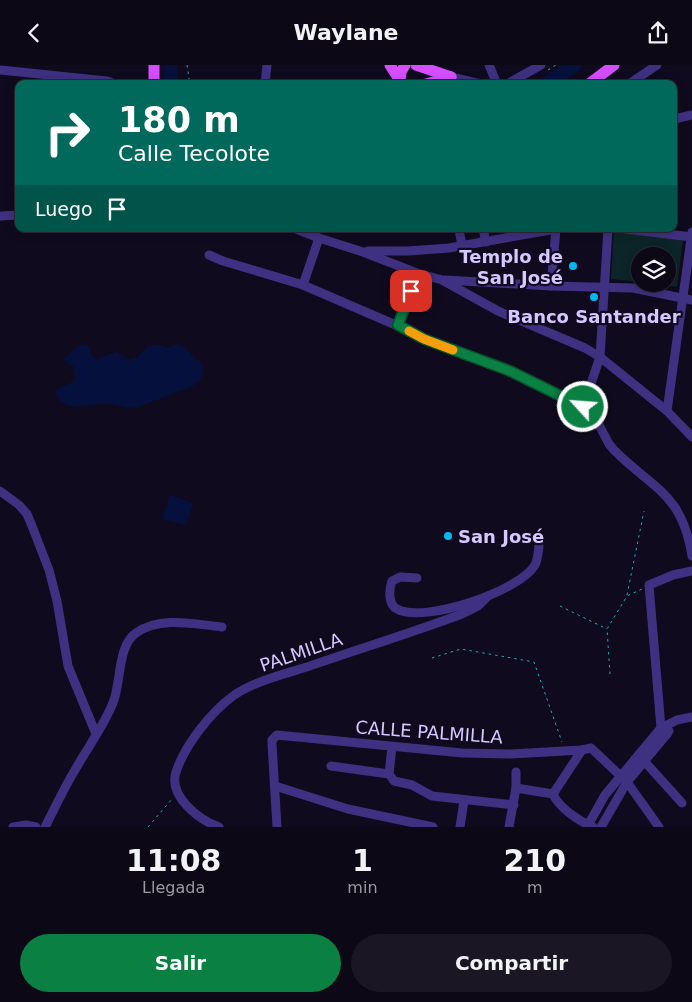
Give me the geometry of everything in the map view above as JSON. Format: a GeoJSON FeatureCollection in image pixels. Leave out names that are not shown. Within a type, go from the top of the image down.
{"type":"FeatureCollection","features":[{"type":"Feature","properties":{"kind":"main road"},"geometry":{"type":"LineString","coordinates":[[154,65],[154,80]]}},
{"type":"Feature","properties":{"kind":"main road"},"geometry":{"type":"LineString","coordinates":[[390,65],[400,80]]}},
{"type":"Feature","properties":{"kind":"main road"},"geometry":{"type":"LineString","coordinates":[[401,80],[401,72],[405,65]]}},
{"type":"Feature","properties":{"kind":"main road"},"geometry":{"type":"LineString","coordinates":[[594,80],[614,65]]}},
{"type":"Feature","properties":{"kind":"main road"},"geometry":{"type":"LineString","coordinates":[[418,66],[451,77]]}},
{"type":"Feature","properties":{"kind":"main road"},"geometry":{"type":"LineString","coordinates":[[418,66],[424,74],[424,80]]}},
{"type":"Feature","properties":{"kind":"main road"},"geometry":{"type":"LineString","coordinates":[[439,80],[451,77]]}},
{"type":"Feature","properties":{"kind":"street"},"geometry":{"type":"LineString","coordinates":[[265,80],[267,65]]}},
{"type":"Feature","properties":{"kind":"street"},"geometry":{"type":"LineString","coordinates":[[489,65],[495,80]]}},
{"type":"Feature","properties":{"kind":"street"},"geometry":{"type":"LineString","coordinates":[[514,80],[541,65]]}},
{"type":"Feature","properties":{"kind":"street"},"geometry":{"type":"LineString","coordinates":[[635,80],[657,65]]}},
{"type":"Feature","properties":{"kind":"street"},"geometry":{"type":"LineString","coordinates":[[0,70],[16,68],[33,69],[101,80]]}},
{"type":"Feature","properties":{"kind":"street"},"geometry":{"type":"LineString","coordinates":[[451,77],[464,80]]}},
{"type":"Feature","properties":{"kind":"street"},"geometry":{"type":"LineString","coordinates":[[677,118],[692,115]]}},
{"type":"Feature","properties":{"kind":"street"},"geometry":{"type":"LineString","coordinates":[[0,216],[15,215]]}},
{"type":"Feature","properties":{"kind":"street"},"geometry":{"type":"LineString","coordinates":[[304,232],[417,273],[442,279],[649,290],[687,299]]}},
{"type":"Feature","properties":{"kind":"street"},"geometry":{"type":"LineString","coordinates":[[460,232],[462,246]]}},
{"type":"Feature","properties":{"kind":"street"},"geometry":{"type":"LineString","coordinates":[[484,232],[486,242]]}},
{"type":"Feature","properties":{"kind":"street"},"geometry":{"type":"LineString","coordinates":[[551,286],[556,232]]}},
{"type":"Feature","properties":{"kind":"street"},"geometry":{"type":"LineString","coordinates":[[583,407],[600,357],[608,232]]}},
{"type":"Feature","properties":{"kind":"street"},"geometry":{"type":"LineString","coordinates":[[658,232],[692,235],[687,299],[667,411]]}},
{"type":"Feature","properties":{"kind":"street"},"geometry":{"type":"LineString","coordinates":[[363,252],[408,251],[462,246],[486,242],[515,233]]}},
{"type":"Feature","properties":{"kind":"street"},"geometry":{"type":"LineString","coordinates":[[302,285],[319,238]]}},
{"type":"Feature","properties":{"kind":"street"},"geometry":{"type":"LineString","coordinates":[[209,255],[302,285],[398,325],[424,339],[510,371],[583,407],[598,423],[609,445],[671,500],[684,523],[692,556]]}},
{"type":"Feature","properties":{"kind":"street"},"geometry":{"type":"LineString","coordinates":[[398,325],[417,273]]}},
{"type":"Feature","properties":{"kind":"street"},"geometry":{"type":"LineString","coordinates":[[442,279],[498,311],[585,348],[600,357],[667,411],[692,437]]}},
{"type":"Feature","properties":{"kind":"street"},"geometry":{"type":"LineString","coordinates":[[0,491],[19,505],[27,514],[35,533],[57,601],[68,666],[96,733]]}},
{"type":"Feature","properties":{"kind":"street"},"geometry":{"type":"LineString","coordinates":[[417,578],[397,577],[392,581],[390,600],[394,607],[409,612],[434,611],[487,597],[530,571],[535,565],[539,546]]}},
{"type":"Feature","properties":{"kind":"street"},"geometry":{"type":"LineString","coordinates":[[553,793],[559,803],[589,826],[605,795],[645,762],[664,731],[649,585],[673,575],[692,571]]}},
{"type":"Feature","properties":{"kind":"street","name":"PALMILLA"},"geometry":{"type":"LineString","coordinates":[[177,792],[174,782],[179,765],[201,729],[234,696],[252,686],[287,673],[462,614],[478,606],[487,597]]}},
{"type":"Feature","properties":{"kind":"street"},"geometry":{"type":"LineString","coordinates":[[45,827],[114,701],[123,653],[129,637],[145,628],[168,623],[222,627]]}},
{"type":"Feature","properties":{"kind":"street"},"geometry":{"type":"LineString","coordinates":[[600,827],[624,778],[671,723],[685,717],[692,717]]}},
{"type":"Feature","properties":{"kind":"street","name":"CALLE PALMILLA"},"geometry":{"type":"LineString","coordinates":[[275,786],[272,744],[275,737],[281,734],[462,753],[489,754],[584,749]]}},
{"type":"Feature","properties":{"kind":"street"},"geometry":{"type":"LineString","coordinates":[[392,747],[392,777]]}},
{"type":"Feature","properties":{"kind":"street"},"geometry":{"type":"LineString","coordinates":[[553,793],[584,749],[591,748],[624,778],[660,827]]}},
{"type":"Feature","properties":{"kind":"street"},"geometry":{"type":"LineString","coordinates":[[645,762],[682,803]]}},
{"type":"Feature","properties":{"kind":"street"},"geometry":{"type":"LineString","coordinates":[[331,766],[392,777],[432,796],[514,805]]}},
{"type":"Feature","properties":{"kind":"street"},"geometry":{"type":"LineString","coordinates":[[509,827],[514,805],[516,773]]}},
{"type":"Feature","properties":{"kind":"street"},"geometry":{"type":"LineString","coordinates":[[277,827],[275,786],[348,809],[433,827]]}},
{"type":"Feature","properties":{"kind":"street"},"geometry":{"type":"LineString","coordinates":[[516,788],[553,793]]}},
{"type":"Feature","properties":{"kind":"street"},"geometry":{"type":"LineString","coordinates":[[177,792],[192,810],[203,819],[219,827]]}},
{"type":"Feature","properties":{"kind":"street"},"geometry":{"type":"LineString","coordinates":[[460,827],[464,801]]}},
{"type":"Feature","properties":{"kind":"street"},"geometry":{"type":"LineString","coordinates":[[387,827],[388,817]]}},
{"type":"Feature","properties":{"kind":"street"},"geometry":{"type":"LineString","coordinates":[[13,827],[26,825],[36,827]]}},
{"type":"Feature","properties":{"kind":"path"},"geometry":{"type":"LineString","coordinates":[[188,65],[190,80]]}},
{"type":"Feature","properties":{"kind":"path"},"geometry":{"type":"LineString","coordinates":[[610,674],[607,629],[627,596],[644,511]]}},
{"type":"Feature","properties":{"kind":"path"},"geometry":{"type":"LineString","coordinates":[[627,596],[649,585]]}},
{"type":"Feature","properties":{"kind":"path"},"geometry":{"type":"LineString","coordinates":[[560,606],[607,629]]}},
{"type":"Feature","properties":{"kind":"path"},"geometry":{"type":"LineString","coordinates":[[432,657],[461,649],[534,662],[565,750]]}},
{"type":"Feature","properties":{"kind":"path"},"geometry":{"type":"LineString","coordinates":[[148,827],[177,792]]}},
{"type":"Feature","properties":{"kind":"green space"},"geometry":{"type":"Polygon","coordinates":[[[614,232],[683,239],[677,287],[676,247],[631,247],[631,281],[611,279],[614,232]]]}},
{"type":"Feature","properties":{"kind":"shaded area"},"geometry":{"type":"Polygon","coordinates":[[[82,344],[88,345],[93,357],[96,359],[116,352],[130,360],[139,356],[149,345],[159,345],[168,348],[178,344],[201,362],[204,371],[200,380],[193,386],[138,407],[129,408],[111,404],[72,406],[60,400],[55,393],[59,388],[75,379],[74,367],[63,360],[76,347],[82,344]]]}},
{"type":"Feature","properties":{"kind":"shaded area"},"geometry":{"type":"Polygon","coordinates":[[[170,495],[193,503],[186,525],[162,519],[170,495]]]}},
{"type":"Feature","properties":{"kind":"waterway"},"geometry":{"type":"LineString","coordinates":[[170,65],[171,80]]}},
{"type":"Feature","properties":{"kind":"waterway"},"geometry":{"type":"LineString","coordinates":[[552,80],[575,65]]}},
{"type":"Feature","properties":{"kind":"slow traffic"},"geometry":{"type":"LineString","coordinates":[[409,331],[453,350]]}},
{"type":"Feature","properties":{"kind":"place","name":"Templo de San José"},"geometry":{"type":"Point","coordinates":[573,266]}},
{"type":"Feature","properties":{"kind":"place","name":"Banco Santander"},"geometry":{"type":"Point","coordinates":[594,297]}},
{"type":"Feature","properties":{"kind":"place","name":"San José"},"geometry":{"type":"Point","coordinates":[448,536]}},
{"type":"Feature","properties":{"kind":"route"},"geometry":{"type":"LineString","coordinates":[[411,291],[398,325],[424,339],[510,371],[583,407]]}}]}
